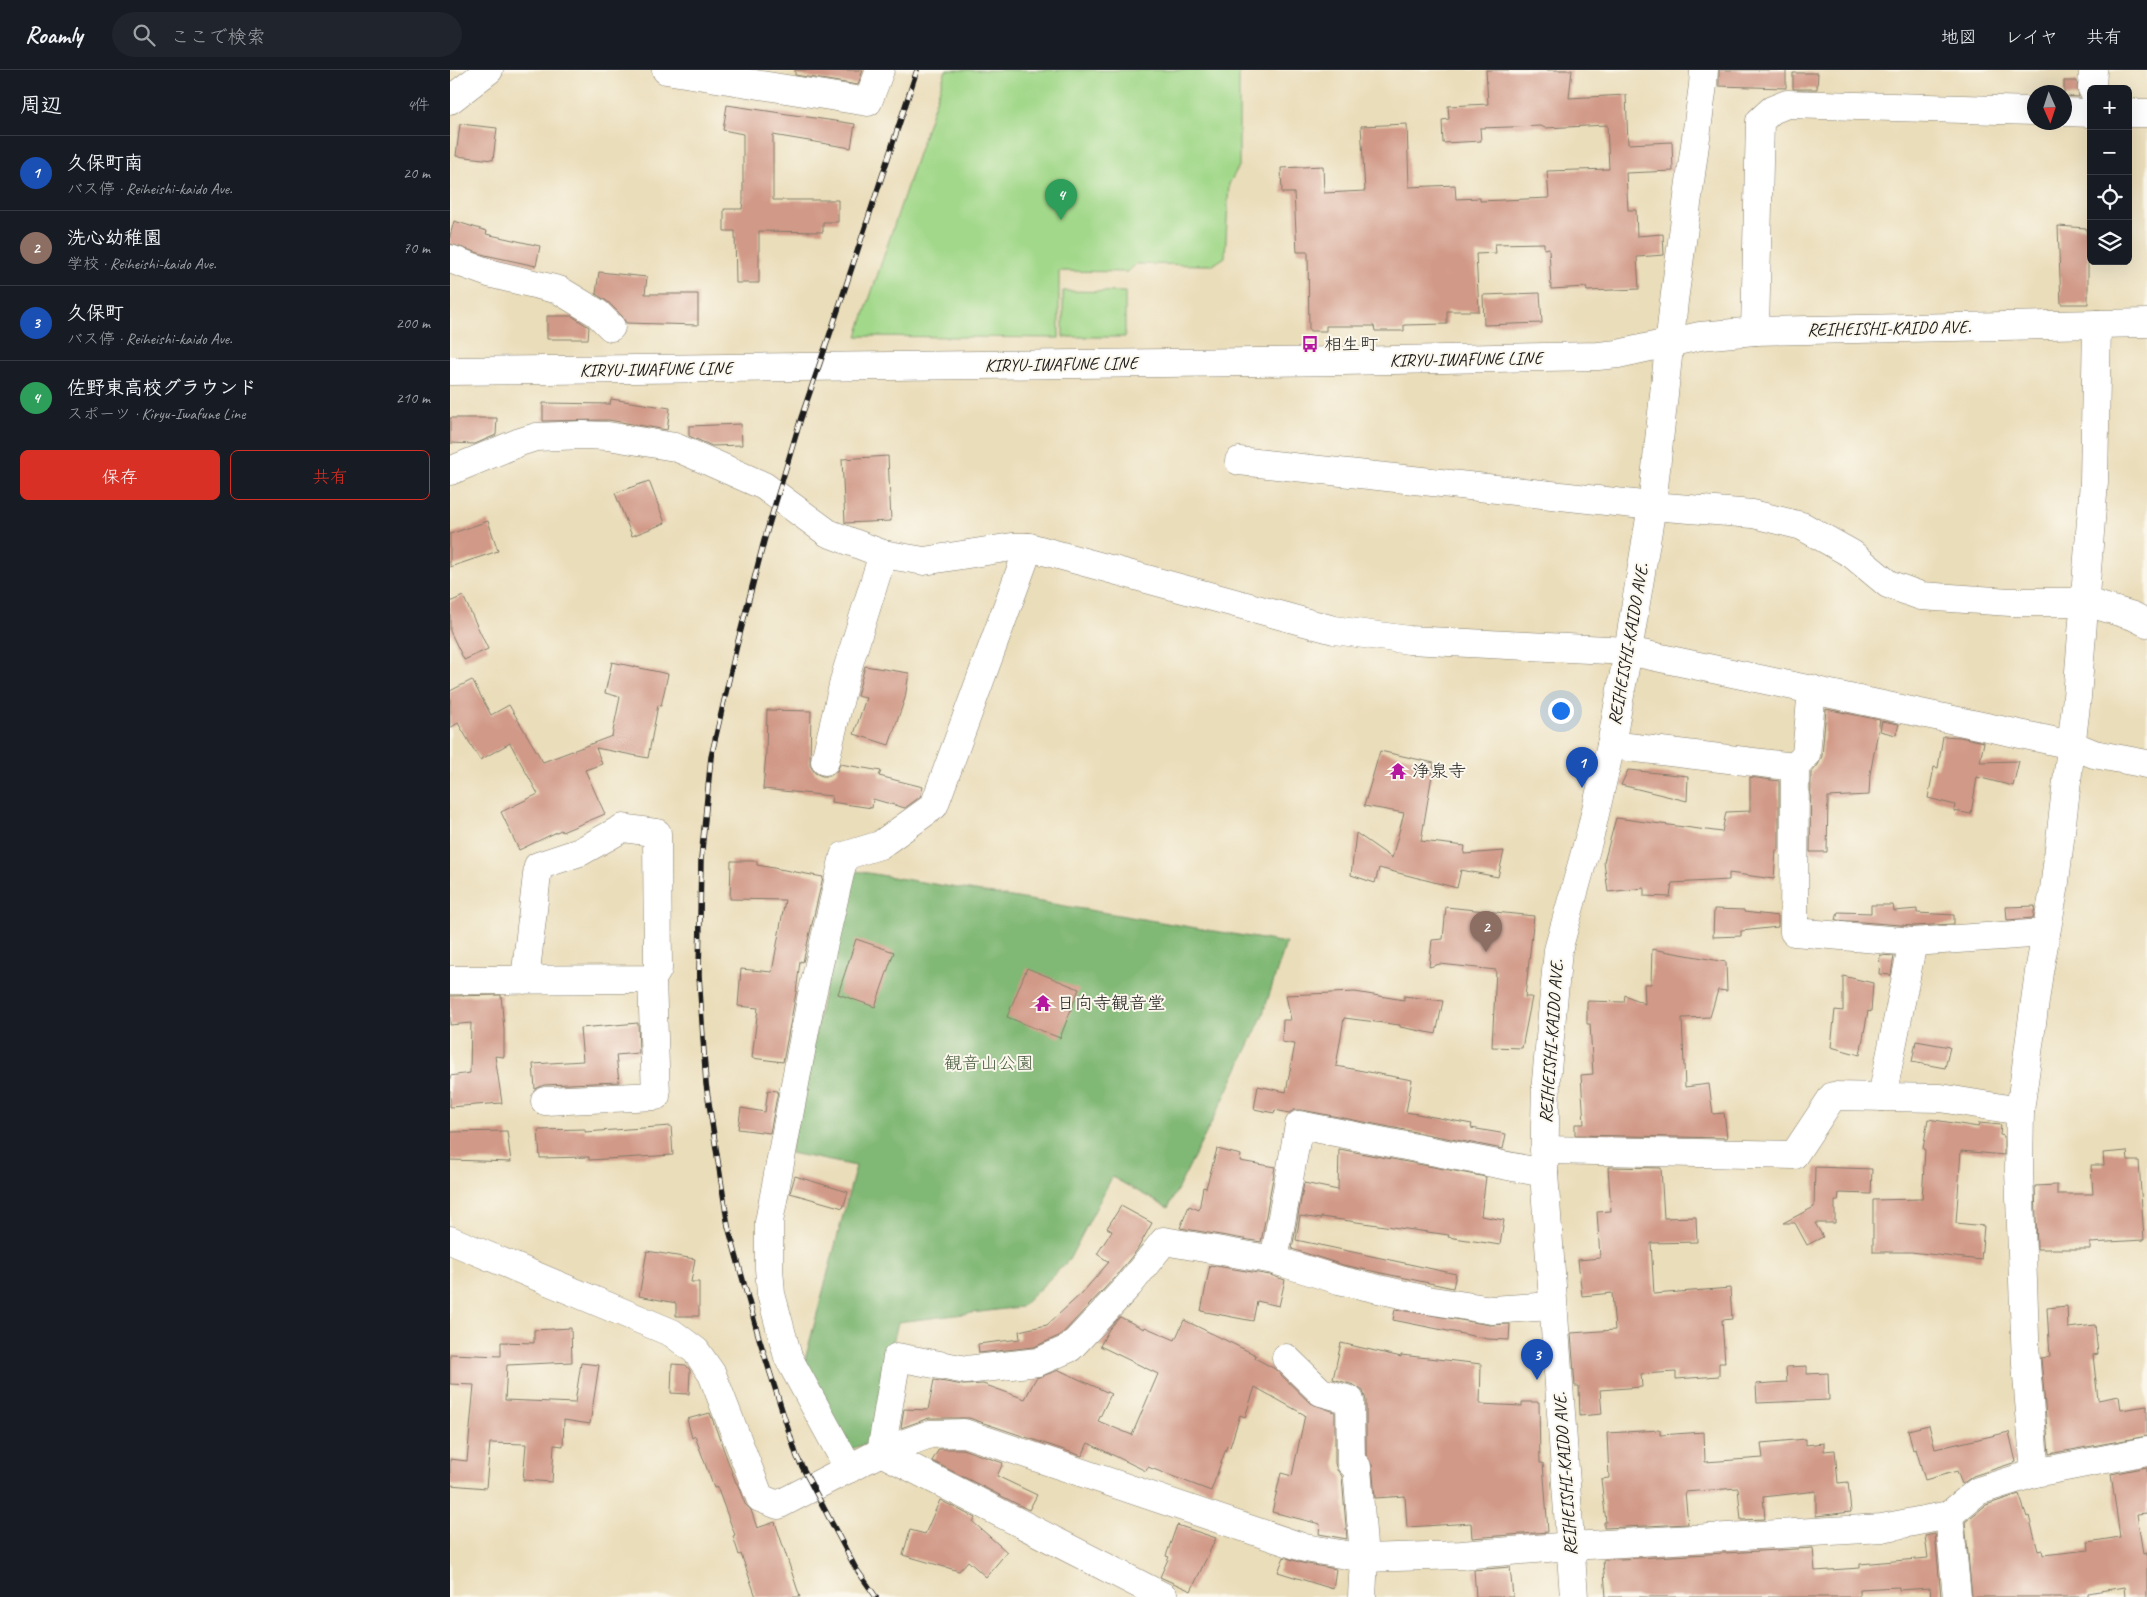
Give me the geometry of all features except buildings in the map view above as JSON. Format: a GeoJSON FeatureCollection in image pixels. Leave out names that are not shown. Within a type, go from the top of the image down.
{"type":"FeatureCollection","features":[{"type":"Feature","properties":{"kind":"street"},"geometry":{"type":"LineString","coordinates":[[450,100],[489,70]]}},
{"type":"Feature","properties":{"kind":"street"},"geometry":{"type":"LineString","coordinates":[[666,70],[868,102],[880,70]]}},
{"type":"Feature","properties":{"kind":"street"},"geometry":{"type":"LineString","coordinates":[[1671,342],[1704,70]]}},
{"type":"Feature","properties":{"kind":"street"},"geometry":{"type":"LineString","coordinates":[[2085,105],[2093,70]]}},
{"type":"Feature","properties":{"kind":"street"},"geometry":{"type":"LineString","coordinates":[[1755,331],[1760,121],[1772,110],[1787,104],[2027,111]]}},
{"type":"Feature","properties":{"kind":"street"},"geometry":{"type":"LineString","coordinates":[[2132,113],[2147,113]]}},
{"type":"Feature","properties":{"kind":"street"},"geometry":{"type":"LineString","coordinates":[[450,259],[492,274],[559,290],[597,313],[611,326]]}},
{"type":"Feature","properties":{"kind":"street","name":"REIHEISHI-KAIDO AVE."},"geometry":{"type":"LineString","coordinates":[[1574,1597],[1552,1306],[1544,1161],[1546,1081],[1558,950],[1591,831],[1611,745],[1652,506],[1671,342],[1700,336],[1755,331],[2147,323]]}},
{"type":"Feature","properties":{"kind":"street"},"geometry":{"type":"LineString","coordinates":[[2035,1473],[2026,1364],[2019,1170],[2020,1111],[2054,890],[2072,745],[2086,602],[2094,482],[2097,324]]}},
{"type":"Feature","properties":{"kind":"street","name":"KIRYU-IWAFUNE LINE"},"geometry":{"type":"LineString","coordinates":[[450,371],[1343,361],[1588,356],[1618,354],[1671,342]]}},
{"type":"Feature","properties":{"kind":"street"},"geometry":{"type":"LineString","coordinates":[[450,471],[520,442],[544,437],[608,436],[675,447],[764,486],[828,533],[883,554],[924,561],[1012,547],[1030,547],[1334,630],[1410,640],[1628,651],[2072,745],[2094,754],[2147,764]]}},
{"type":"Feature","properties":{"kind":"street"},"geometry":{"type":"LineString","coordinates":[[1239,461],[1652,506],[1753,514],[1802,526],[1852,554],[1888,584],[1921,596],[2010,602],[2086,602],[2133,616],[2147,623]]}},
{"type":"Feature","properties":{"kind":"street"},"geometry":{"type":"LineString","coordinates":[[849,1469],[788,1357],[771,1294],[769,1222],[811,999],[844,856],[880,845],[934,806],[1030,547]]}},
{"type":"Feature","properties":{"kind":"street"},"geometry":{"type":"LineString","coordinates":[[825,761],[846,673],[883,554]]}},
{"type":"Feature","properties":{"kind":"street"},"geometry":{"type":"LineString","coordinates":[[1812,689],[1806,755],[1795,767],[1794,932],[1913,942],[2046,933]]}},
{"type":"Feature","properties":{"kind":"street"},"geometry":{"type":"LineString","coordinates":[[1611,745],[1795,767]]}},
{"type":"Feature","properties":{"kind":"street"},"geometry":{"type":"LineString","coordinates":[[525,980],[538,866],[580,852],[623,828],[657,833],[658,969],[652,979],[656,1096],[545,1101]]}},
{"type":"Feature","properties":{"kind":"street"},"geometry":{"type":"LineString","coordinates":[[1882,1097],[1913,942]]}},
{"type":"Feature","properties":{"kind":"street"},"geometry":{"type":"LineString","coordinates":[[450,980],[652,979]]}},
{"type":"Feature","properties":{"kind":"street"},"geometry":{"type":"LineString","coordinates":[[1274,1260],[1298,1125],[1544,1161],[1794,1154],[1833,1096],[1941,1098],[2020,1111]]}},
{"type":"Feature","properties":{"kind":"street"},"geometry":{"type":"LineString","coordinates":[[450,1240],[672,1333],[696,1351],[712,1374],[760,1498],[778,1505],[881,1452],[930,1434],[964,1433],[1306,1548],[1364,1558],[1461,1555],[1571,1546],[1882,1528],[1949,1515],[1978,1491],[2035,1473],[2147,1451]]}},
{"type":"Feature","properties":{"kind":"street"},"geometry":{"type":"LineString","coordinates":[[881,1452],[897,1357],[966,1370],[1038,1362],[1070,1348],[1129,1285],[1164,1241],[1274,1260],[1340,1280],[1427,1300],[1492,1310],[1552,1306]]}},
{"type":"Feature","properties":{"kind":"street"},"geometry":{"type":"LineString","coordinates":[[1286,1358],[1321,1392],[1350,1400],[1351,1463],[1357,1467],[1364,1558],[1362,1597]]}},
{"type":"Feature","properties":{"kind":"street"},"geometry":{"type":"LineString","coordinates":[[881,1452],[1164,1597]]}},
{"type":"Feature","properties":{"kind":"street"},"geometry":{"type":"LineString","coordinates":[[1949,1515],[1957,1597]]}},
{"type":"Feature","properties":{"kind":"green space"},"geometry":{"type":"Polygon","coordinates":[[[946,70],[1239,70],[1239,166],[1229,184],[1225,257],[1213,265],[1136,264],[1128,272],[1059,271],[1059,338],[857,336],[946,70]]]}},
{"type":"Feature","properties":{"kind":"green space"},"geometry":{"type":"Polygon","coordinates":[[[1063,291],[1125,292],[1125,337],[1063,337],[1063,291]]]}},
{"type":"Feature","properties":{"kind":"green space","name":"観音山公園"},"geometry":{"type":"Polygon","coordinates":[[[850,870],[1286,943],[1262,1017],[1227,1092],[1168,1208],[1112,1177],[1069,1260],[1021,1307],[898,1322],[870,1442],[846,1451],[803,1367],[856,1166],[790,1153],[850,870]]]}},
{"type":"Feature","properties":{"kind":"railway"},"geometry":{"type":"LineString","coordinates":[[876,1597],[855,1567],[797,1457],[759,1338],[728,1226],[706,1084],[699,975],[701,860],[711,757],[764,541],[801,418],[917,70]]}},
{"type":"Feature","properties":{"kind":"place","name":"佐野東高校グラウンド"},"geometry":{"type":"Point","coordinates":[1061,220]}},
{"type":"Feature","properties":{"kind":"place","name":"相生町"},"geometry":{"type":"Point","coordinates":[1310,344]}},
{"type":"Feature","properties":{"kind":"place","name":"浄泉寺"},"geometry":{"type":"Point","coordinates":[1398,771]}},
{"type":"Feature","properties":{"kind":"place","name":"久保町南"},"geometry":{"type":"Point","coordinates":[1582,788]}},
{"type":"Feature","properties":{"kind":"place","name":"洗心幼稚園"},"geometry":{"type":"Point","coordinates":[1486,952]}},
{"type":"Feature","properties":{"kind":"place","name":"日向寺観音堂"},"geometry":{"type":"Point","coordinates":[1043,1003]}},
{"type":"Feature","properties":{"kind":"place","name":"久保町"},"geometry":{"type":"Point","coordinates":[1537,1380]}}]}
